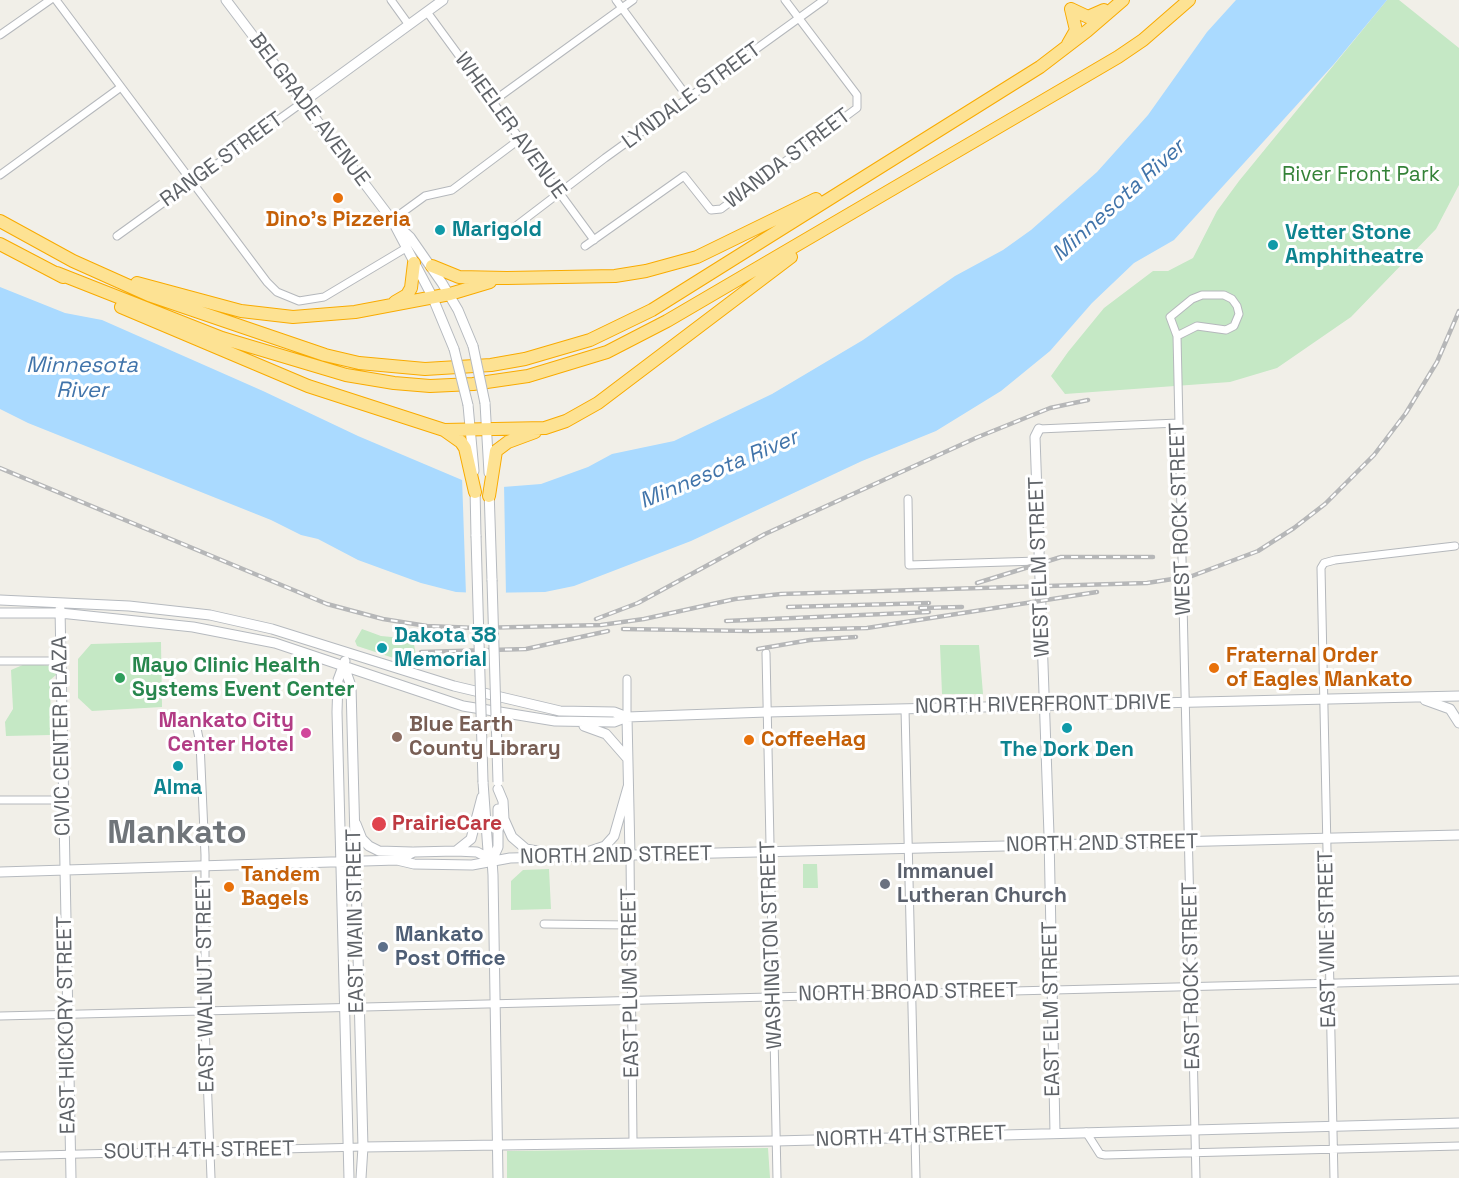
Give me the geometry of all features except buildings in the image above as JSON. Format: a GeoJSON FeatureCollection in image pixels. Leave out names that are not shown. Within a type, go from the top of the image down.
{"type":"FeatureCollection","features":[{"type":"Feature","properties":{"kind":"highway"},"geometry":{"type":"LineString","coordinates":[[1067,5],[1083,17],[1094,17],[1116,0]]}},
{"type":"Feature","properties":{"kind":"highway"},"geometry":{"type":"LineString","coordinates":[[0,221],[43,246],[104,275],[149,294],[295,346],[347,360],[425,369],[491,365],[557,352],[620,326],[651,310],[1061,51],[1123,0]]}},
{"type":"Feature","properties":{"kind":"highway"},"geometry":{"type":"LineString","coordinates":[[57,273],[222,338],[336,372],[394,383],[473,384],[528,376],[607,352],[853,213],[1118,57],[1143,40],[1189,0]]}},
{"type":"Feature","properties":{"kind":"highway"},"geometry":{"type":"LineString","coordinates":[[1061,51],[1076,30],[1067,5]]}},
{"type":"Feature","properties":{"kind":"highway"},"geometry":{"type":"LineString","coordinates":[[432,266],[459,277],[507,278],[615,276],[672,266],[724,245],[879,167]]}},
{"type":"Feature","properties":{"kind":"highway"},"geometry":{"type":"LineString","coordinates":[[489,496],[491,457],[501,446],[566,421],[598,403],[704,320],[853,213]]}},
{"type":"Feature","properties":{"kind":"highway"},"geometry":{"type":"LineString","coordinates":[[0,244],[107,301],[222,352],[308,386],[444,430],[461,442],[471,456],[475,492]]}},
{"type":"Feature","properties":{"kind":"highway"},"geometry":{"type":"LineString","coordinates":[[392,304],[407,295],[411,288],[414,263]]}},
{"type":"Feature","properties":{"kind":"highway"},"geometry":{"type":"LineString","coordinates":[[104,275],[207,303],[270,315],[320,316],[450,294],[507,278]]}},
{"type":"Feature","properties":{"kind":"highway"},"geometry":{"type":"LineString","coordinates":[[444,430],[545,428]]}},
{"type":"Feature","properties":{"kind":"main road","name":"BELGRADE AVENUE"},"geometry":{"type":"LineString","coordinates":[[226,0],[392,220],[410,237],[450,294],[473,346],[485,403],[491,457]]}},
{"type":"Feature","properties":{"kind":"main road","name":"RANGE STREET"},"geometry":{"type":"LineString","coordinates":[[303,102],[443,0]]}},
{"type":"Feature","properties":{"kind":"main road","name":"BELGRADE AVENUE"},"geometry":{"type":"LineString","coordinates":[[392,220],[432,296],[454,349],[468,405],[471,456]]}},
{"type":"Feature","properties":{"kind":"main road","name":"WEST ELM STREET"},"geometry":{"type":"LineString","coordinates":[[1039,429],[1035,437],[1045,705]]}},
{"type":"Feature","properties":{"kind":"main road"},"geometry":{"type":"LineString","coordinates":[[475,492],[483,794],[488,851],[492,860],[498,1178]]}},
{"type":"Feature","properties":{"kind":"main road"},"geometry":{"type":"LineString","coordinates":[[489,496],[498,785],[498,846],[492,860]]}},
{"type":"Feature","properties":{"kind":"main road"},"geometry":{"type":"LineString","coordinates":[[0,600],[60,601],[210,615],[272,629],[454,686],[560,711],[614,712],[627,717]]}},
{"type":"Feature","properties":{"kind":"main road","name":"CIVIC CENTER PLAZA"},"geometry":{"type":"LineString","coordinates":[[60,601],[64,871]]}},
{"type":"Feature","properties":{"kind":"main road"},"geometry":{"type":"LineString","coordinates":[[0,613],[60,613],[193,627],[275,643],[463,706],[598,729],[627,758]]}},
{"type":"Feature","properties":{"kind":"main road","name":"EAST MAIN STREET"},"geometry":{"type":"LineString","coordinates":[[346,652],[344,666],[338,680],[337,712],[349,1178]]}},
{"type":"Feature","properties":{"kind":"main road","name":"EAST MAIN STREET"},"geometry":{"type":"LineString","coordinates":[[344,666],[350,682],[357,1005],[363,1147],[361,1178]]}},
{"type":"Feature","properties":{"kind":"main road","name":"NORTH RIVERFRONT DRIVE"},"geometry":{"type":"LineString","coordinates":[[627,717],[1459,696]]}},
{"type":"Feature","properties":{"kind":"main road"},"geometry":{"type":"LineString","coordinates":[[1417,698],[1450,709],[1459,723]]}},
{"type":"Feature","properties":{"kind":"main road","name":"EAST ELM STREET"},"geometry":{"type":"LineString","coordinates":[[1045,705],[1055,1133]]}},
{"type":"Feature","properties":{"kind":"main road"},"geometry":{"type":"LineString","coordinates":[[555,721],[614,722],[627,717]]}},
{"type":"Feature","properties":{"kind":"main road","name":"EAST PLUM STREET"},"geometry":{"type":"LineString","coordinates":[[627,717],[630,856]]}},
{"type":"Feature","properties":{"kind":"main road"},"geometry":{"type":"LineString","coordinates":[[498,785],[503,801],[504,819],[515,840],[526,849],[570,857],[600,849],[611,841],[618,828],[628,787]]}},
{"type":"Feature","properties":{"kind":"main road"},"geometry":{"type":"LineString","coordinates":[[456,851],[471,839],[483,794]]}},
{"type":"Feature","properties":{"kind":"main road"},"geometry":{"type":"LineString","coordinates":[[353,818],[362,839],[369,846],[379,851],[414,852]]}},
{"type":"Feature","properties":{"kind":"main road","name":"NORTH 2ND STREET"},"geometry":{"type":"LineString","coordinates":[[0,872],[397,860],[414,864],[472,865],[492,860],[570,857],[1459,835]]}},
{"type":"Feature","properties":{"kind":"main road","name":"NORTH 2ND STREET"},"geometry":{"type":"LineString","coordinates":[[397,860],[414,852],[456,851],[477,852],[492,860]]}},
{"type":"Feature","properties":{"kind":"main road","name":"EAST HICKORY STREET"},"geometry":{"type":"LineString","coordinates":[[64,871],[70,1178]]}},
{"type":"Feature","properties":{"kind":"main road","name":"NORTH 4TH STREET"},"geometry":{"type":"LineString","coordinates":[[363,1147],[633,1141],[776,1141],[1459,1123]]}},
{"type":"Feature","properties":{"kind":"street"},"geometry":{"type":"LineString","coordinates":[[0,35],[50,0]]}},
{"type":"Feature","properties":{"kind":"street"},"geometry":{"type":"LineString","coordinates":[[57,0],[267,282],[284,297],[299,301],[324,297],[406,248]]}},
{"type":"Feature","properties":{"kind":"street"},"geometry":{"type":"LineString","coordinates":[[391,0],[410,25]]}},
{"type":"Feature","properties":{"kind":"street"},"geometry":{"type":"LineString","coordinates":[[616,0],[689,99]]}},
{"type":"Feature","properties":{"kind":"street"},"geometry":{"type":"LineString","coordinates":[[492,102],[633,0]]}},
{"type":"Feature","properties":{"kind":"street"},"geometry":{"type":"LineString","coordinates":[[785,0],[799,18]]}},
{"type":"Feature","properties":{"kind":"street","name":"LYNDALE STREET"},"geometry":{"type":"LineString","coordinates":[[508,232],[824,0]]}},
{"type":"Feature","properties":{"kind":"street","name":"WHEELER AVENUE"},"geometry":{"type":"LineString","coordinates":[[427,12],[594,240]]}},
{"type":"Feature","properties":{"kind":"street","name":"WANDA STREET"},"geometry":{"type":"LineString","coordinates":[[594,240],[684,176],[708,207],[714,211],[722,209],[852,114],[859,104],[857,95],[799,18]]}},
{"type":"Feature","properties":{"kind":"street"},"geometry":{"type":"LineString","coordinates":[[0,175],[121,87]]}},
{"type":"Feature","properties":{"kind":"street","name":"RANGE STREET"},"geometry":{"type":"LineString","coordinates":[[117,236],[303,102]]}},
{"type":"Feature","properties":{"kind":"street"},"geometry":{"type":"LineString","coordinates":[[392,220],[425,196],[458,186],[520,139]]}},
{"type":"Feature","properties":{"kind":"street"},"geometry":{"type":"LineString","coordinates":[[585,246],[594,240]]}},
{"type":"Feature","properties":{"kind":"street","name":"WEST ROCK STREET"},"geometry":{"type":"LineString","coordinates":[[1177,336],[1197,326],[1226,330],[1234,326],[1239,314],[1237,306],[1232,299],[1224,295],[1203,295],[1192,299],[1170,317],[1177,336],[1185,702]]}},
{"type":"Feature","properties":{"kind":"street"},"geometry":{"type":"LineString","coordinates":[[1039,429],[1178,423]]}},
{"type":"Feature","properties":{"kind":"street"},"geometry":{"type":"LineString","coordinates":[[908,499],[909,565],[1038,561]]}},
{"type":"Feature","properties":{"kind":"street","name":"EAST VINE STREET"},"geometry":{"type":"LineString","coordinates":[[1334,1178],[1320,574],[1324,563],[1455,546]]}},
{"type":"Feature","properties":{"kind":"street","name":"WASHINGTON STREET"},"geometry":{"type":"LineString","coordinates":[[766,653],[769,852],[775,996],[777,1178]]}},
{"type":"Feature","properties":{"kind":"street"},"geometry":{"type":"LineString","coordinates":[[0,661],[60,661]]}},
{"type":"Feature","properties":{"kind":"street"},"geometry":{"type":"LineString","coordinates":[[627,679],[627,717]]}},
{"type":"Feature","properties":{"kind":"street","name":"EAST ROCK STREET"},"geometry":{"type":"LineString","coordinates":[[1185,702],[1196,1178]]}},
{"type":"Feature","properties":{"kind":"street"},"geometry":{"type":"LineString","coordinates":[[905,709],[916,1178]]}},
{"type":"Feature","properties":{"kind":"street","name":"EAST WALNUT STREET"},"geometry":{"type":"LineString","coordinates":[[195,719],[200,743],[205,867],[205,1012],[211,1178]]}},
{"type":"Feature","properties":{"kind":"street"},"geometry":{"type":"LineString","coordinates":[[0,800],[63,800]]}},
{"type":"Feature","properties":{"kind":"street","name":"EAST PLUM STREET"},"geometry":{"type":"LineString","coordinates":[[630,856],[633,1141]]}},
{"type":"Feature","properties":{"kind":"street"},"geometry":{"type":"LineString","coordinates":[[544,924],[630,925]]}},
{"type":"Feature","properties":{"kind":"street","name":"NORTH BROAD STREET"},"geometry":{"type":"LineString","coordinates":[[0,1016],[205,1012],[357,1005],[1459,980]]}},
{"type":"Feature","properties":{"kind":"street"},"geometry":{"type":"LineString","coordinates":[[1086,1132],[1100,1154],[1105,1155],[1459,1146]]}},
{"type":"Feature","properties":{"kind":"street","name":"SOUTH 4TH STREET"},"geometry":{"type":"LineString","coordinates":[[0,1156],[363,1147]]}},
{"type":"Feature","properties":{"kind":"green space","name":"River Front Park"},"geometry":{"type":"Polygon","coordinates":[[[1387,0],[1399,0],[1459,48],[1459,185],[1436,229],[1351,317],[1277,368],[1230,382],[1065,394],[1051,376],[1068,352],[1104,308],[1153,271],[1168,271],[1193,258],[1217,211],[1239,181],[1387,0]]]}},
{"type":"Feature","properties":{"kind":"green space"},"geometry":{"type":"Polygon","coordinates":[[[362,629],[381,636],[413,639],[418,666],[357,646],[355,641],[362,629]]]}},
{"type":"Feature","properties":{"kind":"green space","name":"Mayo Clinic Health Systems Event Center"},"geometry":{"type":"Polygon","coordinates":[[[161,642],[162,707],[92,711],[78,698],[78,659],[91,644],[161,642]]]}},
{"type":"Feature","properties":{"kind":"green space"},"geometry":{"type":"Polygon","coordinates":[[[940,645],[979,645],[983,694],[942,694],[940,645]]]}},
{"type":"Feature","properties":{"kind":"green space"},"geometry":{"type":"Polygon","coordinates":[[[25,664],[56,666],[56,675],[50,680],[51,735],[6,736],[5,722],[13,709],[11,670],[25,664]]]}},
{"type":"Feature","properties":{"kind":"green space"},"geometry":{"type":"Polygon","coordinates":[[[803,864],[817,864],[818,888],[803,888],[803,864]]]}},
{"type":"Feature","properties":{"kind":"green space"},"geometry":{"type":"Polygon","coordinates":[[[549,869],[551,909],[511,910],[511,881],[523,870],[549,869]]]}},
{"type":"Feature","properties":{"kind":"green space"},"geometry":{"type":"Polygon","coordinates":[[[768,1148],[770,1178],[507,1178],[507,1151],[768,1148]]]}},
{"type":"Feature","properties":{"kind":"water","name":"Minnesota River"},"geometry":{"type":"Polygon","coordinates":[[[1236,0],[1387,0],[1334,64],[1174,240],[1134,263],[1092,303],[1050,351],[1001,391],[936,431],[862,461],[691,541],[574,586],[545,592],[479,593],[456,592],[421,583],[358,560],[318,539],[301,535],[271,520],[28,423],[0,409],[0,287],[65,313],[102,320],[358,436],[462,480],[490,488],[541,484],[588,467],[612,454],[674,441],[772,394],[863,340],[955,276],[1003,250],[1031,230],[1097,172],[1148,115],[1207,32],[1236,0]]]}},
{"type":"Feature","properties":{"kind":"pier"},"geometry":{"type":"Polygon","coordinates":[[[462,477],[490,485],[504,484],[506,596],[466,595],[462,477]]]}},
{"type":"Feature","properties":{"kind":"railway"},"geometry":{"type":"LineString","coordinates":[[0,468],[327,604],[383,619],[427,626],[477,628],[601,625],[644,619],[735,599],[781,594],[1147,583],[1192,576],[1258,551],[1294,528],[1325,504],[1374,455],[1406,413],[1437,362],[1459,311]]}},
{"type":"Feature","properties":{"kind":"railway"},"geometry":{"type":"LineString","coordinates":[[596,619],[638,603],[765,534],[978,437],[1050,408],[1088,400]]}},
{"type":"Feature","properties":{"kind":"railway"},"geometry":{"type":"LineString","coordinates":[[977,583],[1061,557],[1153,557]]}},
{"type":"Feature","properties":{"kind":"railway"},"geometry":{"type":"LineString","coordinates":[[623,629],[751,631],[867,628],[1097,592]]}},
{"type":"Feature","properties":{"kind":"railway"},"geometry":{"type":"LineString","coordinates":[[788,607],[929,603]]}},
{"type":"Feature","properties":{"kind":"railway"},"geometry":{"type":"LineString","coordinates":[[920,608],[962,607]]}},
{"type":"Feature","properties":{"kind":"railway"},"geometry":{"type":"LineString","coordinates":[[726,621],[929,612]]}},
{"type":"Feature","properties":{"kind":"railway"},"geometry":{"type":"LineString","coordinates":[[421,652],[526,649],[608,631]]}},
{"type":"Feature","properties":{"kind":"railway"},"geometry":{"type":"LineString","coordinates":[[758,649],[810,640],[856,637]]}},
{"type":"Feature","properties":{"kind":"place","name":"Dino's Pizzeria"},"geometry":{"type":"Point","coordinates":[338,198]}},
{"type":"Feature","properties":{"kind":"place","name":"Marigold"},"geometry":{"type":"Point","coordinates":[440,230]}},
{"type":"Feature","properties":{"kind":"place","name":"Vetter Stone Amphitheatre"},"geometry":{"type":"Point","coordinates":[1273,245]}},
{"type":"Feature","properties":{"kind":"place","name":"Dakota 38 Memorial"},"geometry":{"type":"Point","coordinates":[382,648]}},
{"type":"Feature","properties":{"kind":"place","name":"Fraternal Order of Eagles Mankato"},"geometry":{"type":"Point","coordinates":[1214,668]}},
{"type":"Feature","properties":{"kind":"place","name":"Mayo Clinic Health Systems Event Center"},"geometry":{"type":"Point","coordinates":[120,678]}},
{"type":"Feature","properties":{"kind":"place","name":"The Dork Den"},"geometry":{"type":"Point","coordinates":[1067,728]}},
{"type":"Feature","properties":{"kind":"place","name":"Mankato City Center Hotel"},"geometry":{"type":"Point","coordinates":[306,733]}},
{"type":"Feature","properties":{"kind":"place","name":"Blue Earth County Library"},"geometry":{"type":"Point","coordinates":[397,737]}},
{"type":"Feature","properties":{"kind":"place","name":"CoffeeHag"},"geometry":{"type":"Point","coordinates":[749,740]}},
{"type":"Feature","properties":{"kind":"place","name":"Alma"},"geometry":{"type":"Point","coordinates":[178,766]}},
{"type":"Feature","properties":{"kind":"place","name":"PrairieCare"},"geometry":{"type":"Point","coordinates":[379,824]}},
{"type":"Feature","properties":{"kind":"place","name":"Immanuel Lutheran Church"},"geometry":{"type":"Point","coordinates":[885,884]}},
{"type":"Feature","properties":{"kind":"place","name":"Tandem Bagels"},"geometry":{"type":"Point","coordinates":[229,887]}},
{"type":"Feature","properties":{"kind":"place","name":"Mankato Post Office"},"geometry":{"type":"Point","coordinates":[383,947]}},
{"type":"Feature","properties":{"kind":"district","name":"Mankato"},"geometry":{"type":"Point","coordinates":[177,834]}}]}
